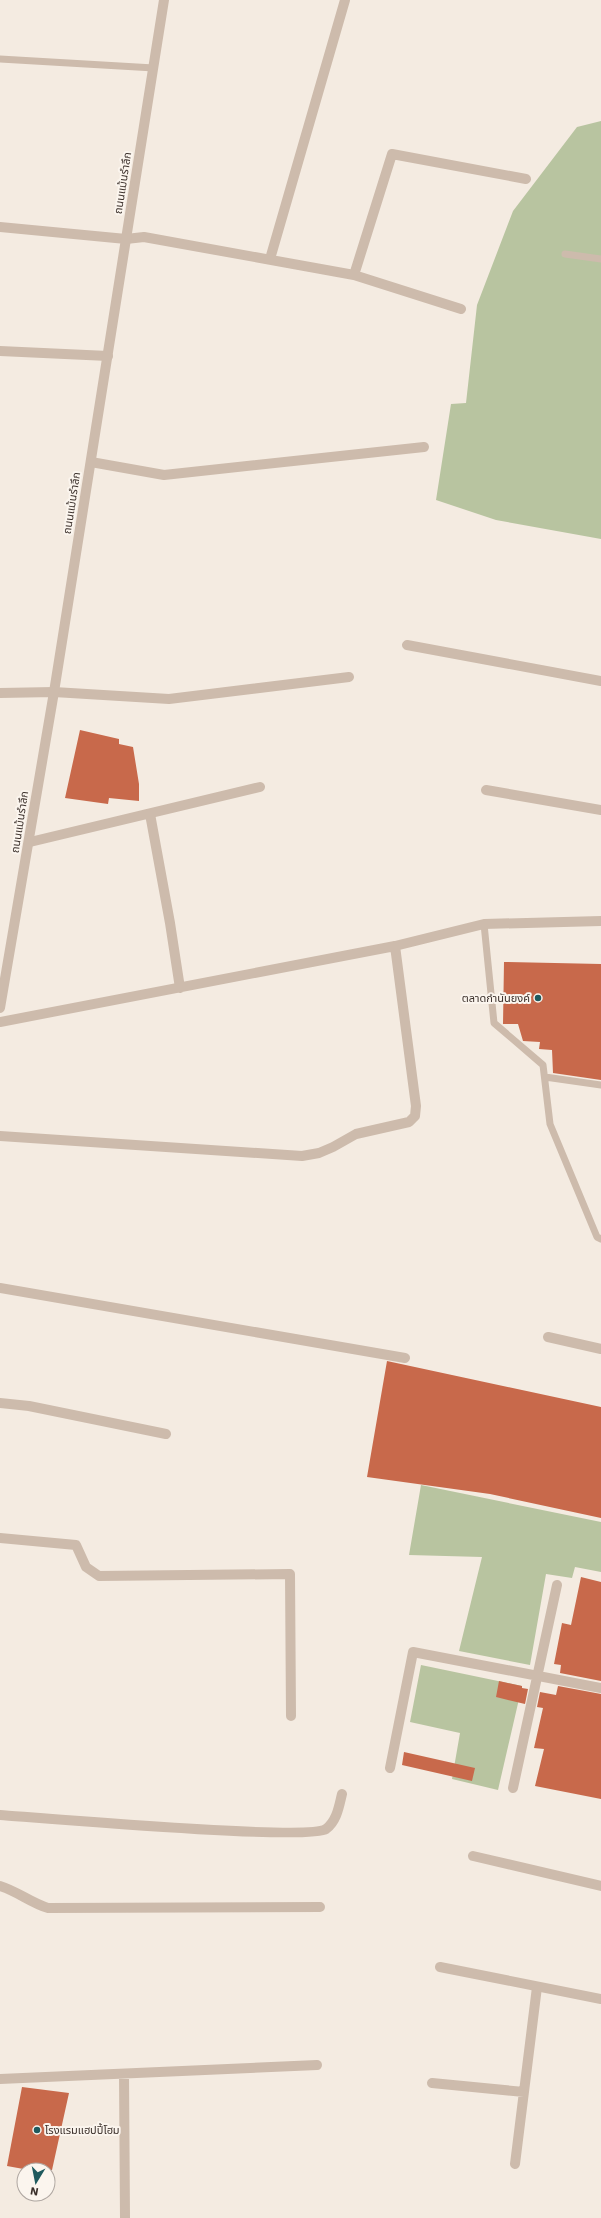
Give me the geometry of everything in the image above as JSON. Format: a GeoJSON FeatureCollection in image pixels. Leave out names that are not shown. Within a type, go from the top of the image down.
{"type":"FeatureCollection","features":[{"type":"Feature","properties":{"kind":"street","name":"ถนนแม้นรำลึก"},"geometry":{"type":"LineString","coordinates":[[0,1008],[30,842],[164,0]]}},
{"type":"Feature","properties":{"kind":"street"},"geometry":{"type":"LineString","coordinates":[[270,259],[345,0]]}},
{"type":"Feature","properties":{"kind":"street"},"geometry":{"type":"LineString","coordinates":[[354,275],[392,154],[526,179]]}},
{"type":"Feature","properties":{"kind":"street"},"geometry":{"type":"LineString","coordinates":[[0,227],[126,239],[144,237],[270,259],[354,275],[461,309]]}},
{"type":"Feature","properties":{"kind":"street"},"geometry":{"type":"LineString","coordinates":[[0,351],[108,356]]}},
{"type":"Feature","properties":{"kind":"street"},"geometry":{"type":"LineString","coordinates":[[91,462],[164,475],[424,447]]}},
{"type":"Feature","properties":{"kind":"street"},"geometry":{"type":"LineString","coordinates":[[407,645],[601,682]]}},
{"type":"Feature","properties":{"kind":"street"},"geometry":{"type":"LineString","coordinates":[[0,694],[54,692],[170,699],[349,677]]}},
{"type":"Feature","properties":{"kind":"street"},"geometry":{"type":"LineString","coordinates":[[30,842],[260,787]]}},
{"type":"Feature","properties":{"kind":"street"},"geometry":{"type":"LineString","coordinates":[[486,790],[601,810]]}},
{"type":"Feature","properties":{"kind":"street"},"geometry":{"type":"LineString","coordinates":[[150,814],[180,988]]}},
{"type":"Feature","properties":{"kind":"street"},"geometry":{"type":"LineString","coordinates":[[0,1022],[395,946],[484,924],[601,921]]}},
{"type":"Feature","properties":{"kind":"street"},"geometry":{"type":"LineString","coordinates":[[0,1136],[302,1156],[326,1150],[356,1134],[409,1122],[415,1116],[416,1106],[395,946]]}},
{"type":"Feature","properties":{"kind":"street"},"geometry":{"type":"LineString","coordinates":[[0,1288],[405,1358]]}},
{"type":"Feature","properties":{"kind":"street"},"geometry":{"type":"LineString","coordinates":[[548,1337],[601,1349]]}},
{"type":"Feature","properties":{"kind":"street"},"geometry":{"type":"LineString","coordinates":[[0,1403],[29,1406],[166,1434]]}},
{"type":"Feature","properties":{"kind":"street"},"geometry":{"type":"LineString","coordinates":[[0,1538],[76,1545],[86,1567],[99,1576],[290,1574],[291,1716]]}},
{"type":"Feature","properties":{"kind":"street"},"geometry":{"type":"LineString","coordinates":[[513,1788],[557,1585]]}},
{"type":"Feature","properties":{"kind":"street"},"geometry":{"type":"LineString","coordinates":[[390,1768],[413,1652],[601,1688]]}},
{"type":"Feature","properties":{"kind":"street"},"geometry":{"type":"LineString","coordinates":[[0,1815],[246,1831],[312,1832],[326,1829],[336,1818],[342,1794]]}},
{"type":"Feature","properties":{"kind":"street"},"geometry":{"type":"LineString","coordinates":[[473,1856],[601,1886]]}},
{"type":"Feature","properties":{"kind":"street"},"geometry":{"type":"LineString","coordinates":[[0,1886],[13,1890],[37,1905],[48,1908],[320,1907]]}},
{"type":"Feature","properties":{"kind":"street"},"geometry":{"type":"LineString","coordinates":[[440,1967],[601,1999]]}},
{"type":"Feature","properties":{"kind":"street"},"geometry":{"type":"LineString","coordinates":[[515,2164],[537,1987]]}},
{"type":"Feature","properties":{"kind":"street"},"geometry":{"type":"LineString","coordinates":[[0,2078],[317,2065]]}},
{"type":"Feature","properties":{"kind":"street"},"geometry":{"type":"LineString","coordinates":[[124,2074],[125,2218]]}},
{"type":"Feature","properties":{"kind":"street"},"geometry":{"type":"LineString","coordinates":[[432,2083],[524,2092]]}},
{"type":"Feature","properties":{"kind":"lane"},"geometry":{"type":"LineString","coordinates":[[0,59],[154,68]]}},
{"type":"Feature","properties":{"kind":"lane"},"geometry":{"type":"LineString","coordinates":[[565,254],[601,259]]}},
{"type":"Feature","properties":{"kind":"lane"},"geometry":{"type":"LineString","coordinates":[[484,924],[494,1023],[543,1065],[550,1124],[597,1237],[601,1239]]}},
{"type":"Feature","properties":{"kind":"lane"},"geometry":{"type":"LineString","coordinates":[[545,1078],[601,1085]]}},
{"type":"Feature","properties":{"kind":"green space"},"geometry":{"type":"Polygon","coordinates":[[[601,121],[601,539],[496,520],[436,500],[451,404],[466,403],[477,305],[513,211],[577,127],[601,121]]]}},
{"type":"Feature","properties":{"kind":"green space"},"geometry":{"type":"Polygon","coordinates":[[[421,1485],[601,1522],[601,1572],[575,1567],[572,1578],[546,1574],[530,1665],[459,1651],[482,1557],[409,1555],[421,1485]]]}},
{"type":"Feature","properties":{"kind":"green space"},"geometry":{"type":"Polygon","coordinates":[[[421,1665],[522,1686],[498,1790],[452,1779],[460,1733],[410,1722],[421,1665]]]}},
{"type":"Feature","properties":{"kind":"building"},"geometry":{"type":"Polygon","coordinates":[[[80,730],[119,739],[119,744],[133,747],[139,784],[139,801],[109,798],[108,804],[65,798],[80,730]]]}},
{"type":"Feature","properties":{"kind":"building"},"geometry":{"type":"Polygon","coordinates":[[[504,962],[601,964],[601,1080],[553,1073],[552,1050],[539,1049],[540,1042],[523,1041],[518,1024],[503,1024],[504,962]]]}},
{"type":"Feature","properties":{"kind":"building"},"geometry":{"type":"Polygon","coordinates":[[[387,1361],[601,1407],[601,1518],[490,1494],[367,1477],[387,1361]]]}},
{"type":"Feature","properties":{"kind":"building"},"geometry":{"type":"Polygon","coordinates":[[[581,1577],[601,1582],[601,1681],[560,1673],[561,1665],[554,1664],[562,1623],[571,1625],[581,1577]]]}},
{"type":"Feature","properties":{"kind":"building"},"geometry":{"type":"Polygon","coordinates":[[[499,1681],[522,1686],[522,1688],[528,1689],[525,1704],[496,1697],[499,1681]]]}},
{"type":"Feature","properties":{"kind":"building"},"geometry":{"type":"Polygon","coordinates":[[[558,1686],[601,1694],[601,1799],[535,1786],[544,1749],[534,1748],[543,1708],[537,1707],[540,1692],[556,1695],[558,1686]]]}},
{"type":"Feature","properties":{"kind":"building"},"geometry":{"type":"Polygon","coordinates":[[[404,1752],[475,1768],[472,1781],[402,1765],[404,1752]]]}},
{"type":"Feature","properties":{"kind":"building","name":"โรงแรมแฮปปี้โฮม"},"geometry":{"type":"Polygon","coordinates":[[[22,2087],[69,2093],[54,2162],[16,2162],[16,2168],[7,2166],[22,2087]]]}},
{"type":"Feature","properties":{"kind":"place","name":"ตลาดกำนันยงค์"},"geometry":{"type":"Point","coordinates":[538,998]}},
{"type":"Feature","properties":{"kind":"place","name":"โรงแรมแฮปปี้โฮม"},"geometry":{"type":"Point","coordinates":[37,2130]}}]}
